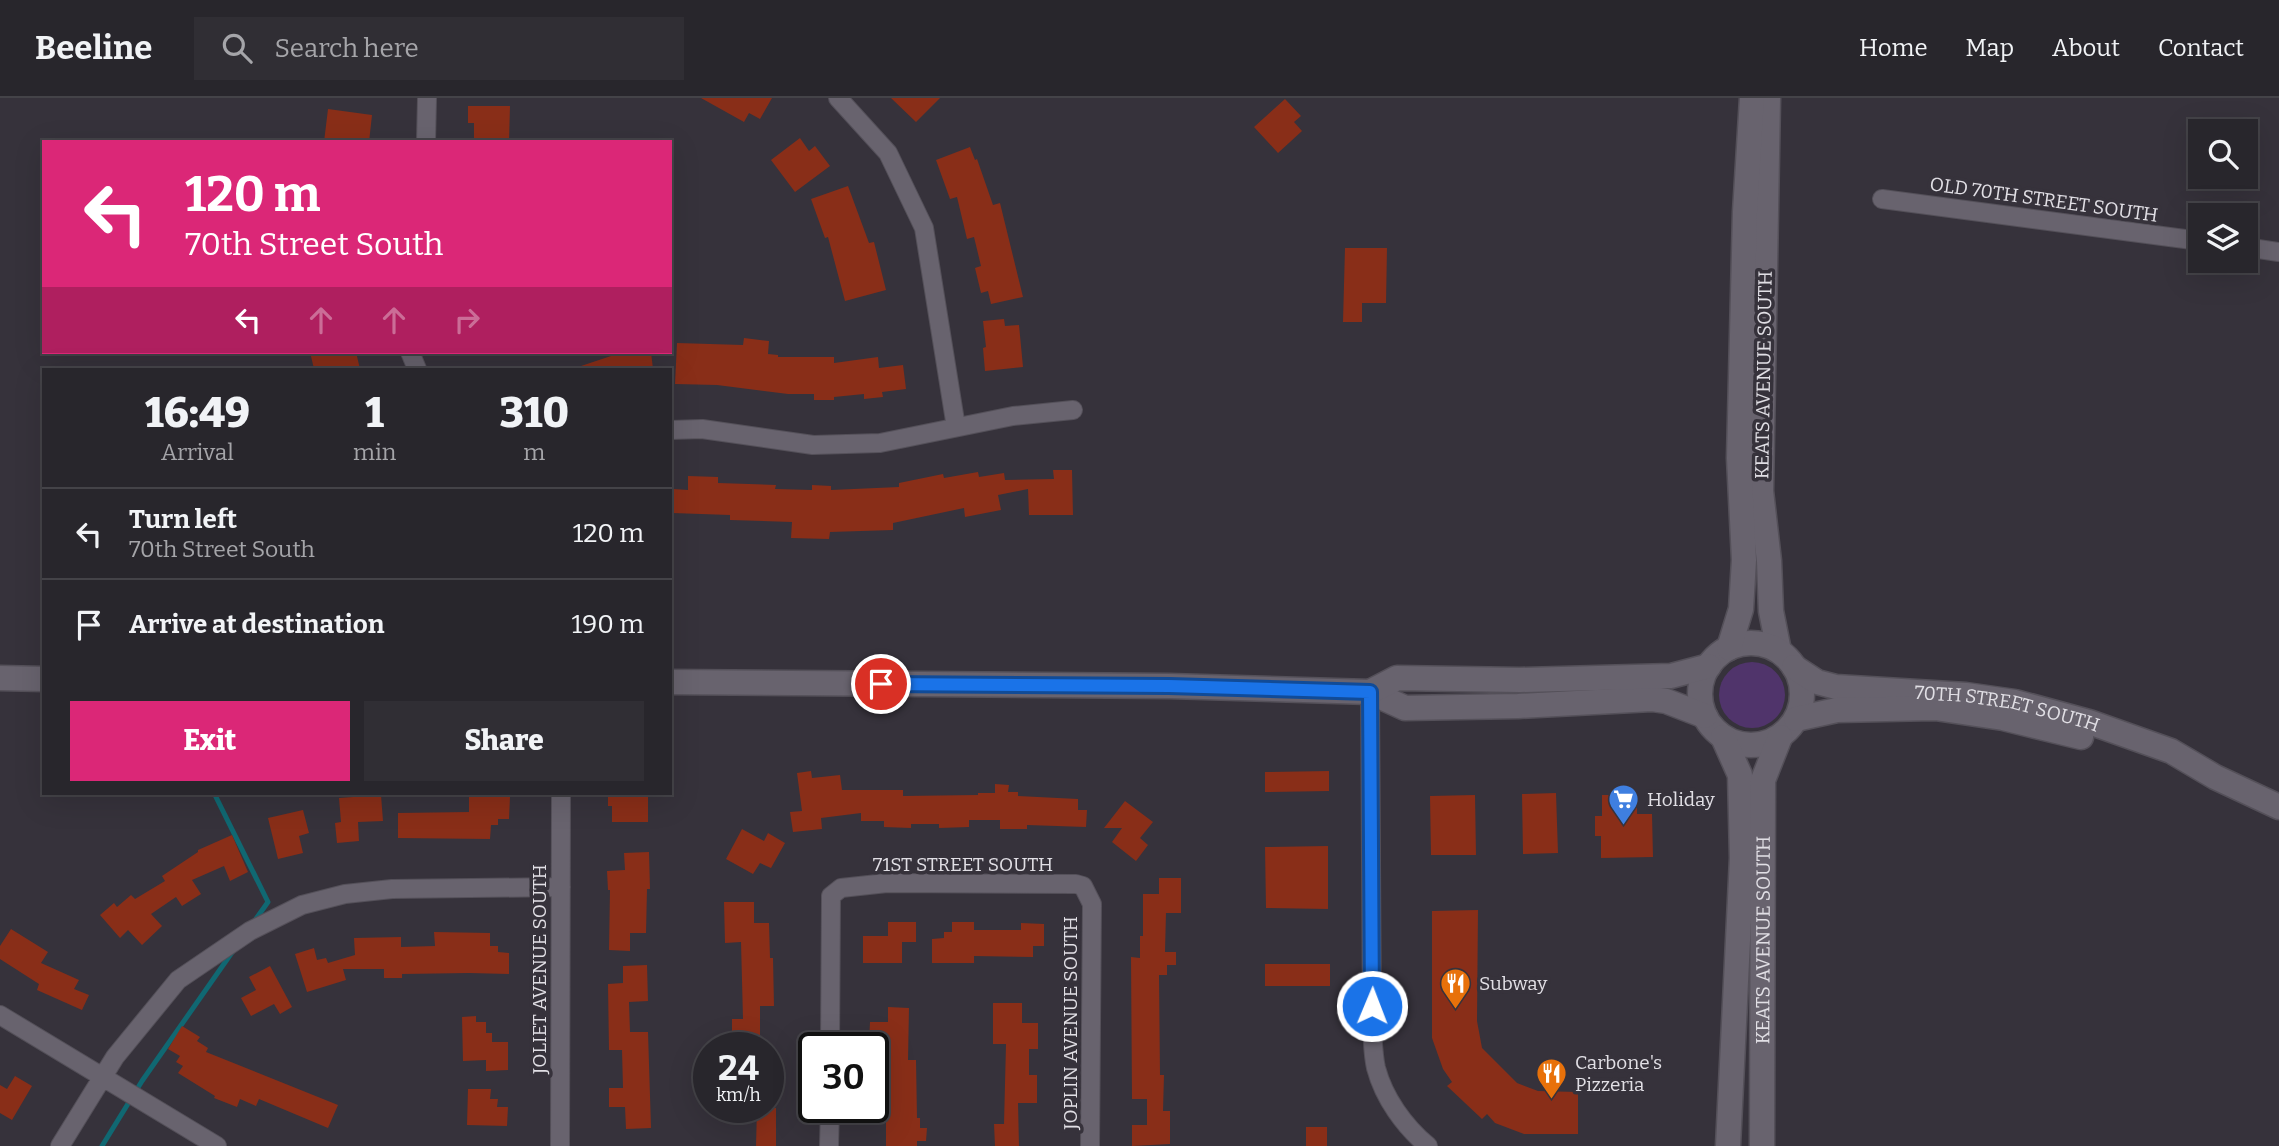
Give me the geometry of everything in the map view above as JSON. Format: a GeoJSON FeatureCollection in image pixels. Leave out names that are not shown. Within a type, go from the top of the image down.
{"type":"FeatureCollection","features":[{"type":"Feature","properties":{"kind":"main road","name":"KEATS AVENUE SOUTH"},"geometry":{"type":"LineString","coordinates":[[1730,649],[1741,609],[1744,560],[1739,458],[1745,212],[1752,98]]}},
{"type":"Feature","properties":{"kind":"main road","name":"KEATS AVENUE SOUTH"},"geometry":{"type":"LineString","coordinates":[[1768,98],[1761,491],[1769,561],[1771,611],[1786,659]]}},
{"type":"Feature","properties":{"kind":"main road"},"geometry":{"type":"LineString","coordinates":[[1746,644],[1763,645],[1786,659],[1800,679],[1802,693],[1788,728],[1766,743],[1752,745],[1723,737],[1713,728],[1705,716],[1700,700],[1702,682],[1709,666],[1718,656],[1746,644]]}},
{"type":"Feature","properties":{"kind":"main road","name":"70TH STREET SOUTH"},"geometry":{"type":"LineString","coordinates":[[1786,659],[1817,682],[1836,687],[1917,691],[2015,702],[2089,722],[2171,751],[2216,777],[2279,807]]}},
{"type":"Feature","properties":{"kind":"main road"},"geometry":{"type":"LineString","coordinates":[[1370,692],[1397,678],[1520,680],[1671,676],[1709,666]]}},
{"type":"Feature","properties":{"kind":"main road"},"geometry":{"type":"LineString","coordinates":[[0,678],[42,679]]}},
{"type":"Feature","properties":{"kind":"main road"},"geometry":{"type":"LineString","coordinates":[[672,682],[1169,686],[1370,692],[1405,708],[1518,706],[1652,699],[1666,701],[1705,716]]}},
{"type":"Feature","properties":{"kind":"main road","name":"70TH STREET SOUTH"},"geometry":{"type":"LineString","coordinates":[[1788,728],[1837,710],[1935,708],[2003,718],[2075,736],[2167,766],[2216,777]]}},
{"type":"Feature","properties":{"kind":"main road","name":"KEATS AVENUE SOUTH"},"geometry":{"type":"LineString","coordinates":[[1762,1146],[1763,776],[1788,728]]}},
{"type":"Feature","properties":{"kind":"main road","name":"KEATS AVENUE SOUTH"},"geometry":{"type":"LineString","coordinates":[[1723,737],[1740,775],[1742,858],[1728,1146]]}},
{"type":"Feature","properties":{"kind":"street"},"geometry":{"type":"LineString","coordinates":[[426,140],[427,98]]}},
{"type":"Feature","properties":{"kind":"street"},"geometry":{"type":"LineString","coordinates":[[838,98],[888,153],[924,228],[956,427]]}},
{"type":"Feature","properties":{"kind":"street","name":"OLD 70TH STREET SOUTH"},"geometry":{"type":"LineString","coordinates":[[1882,199],[2188,239]]}},
{"type":"Feature","properties":{"kind":"street"},"geometry":{"type":"LineString","coordinates":[[2258,249],[2279,252]]}},
{"type":"Feature","properties":{"kind":"street"},"geometry":{"type":"LineString","coordinates":[[672,430],[702,429],[813,445],[880,443],[1013,416],[1073,410]]}},
{"type":"Feature","properties":{"kind":"street"},"geometry":{"type":"LineString","coordinates":[[1370,692],[1372,1028],[1376,1067],[1388,1098],[1411,1132],[1428,1146]]}},
{"type":"Feature","properties":{"kind":"street","name":"JOLIET AVENUE SOUTH"},"geometry":{"type":"LineString","coordinates":[[560,1146],[561,795]]}},
{"type":"Feature","properties":{"kind":"street","name":"71ST STREET SOUTH"},"geometry":{"type":"LineString","coordinates":[[830,1032],[831,896],[841,888],[887,883],[1076,884],[1083,886],[1090,900]]}},
{"type":"Feature","properties":{"kind":"street"},"geometry":{"type":"LineString","coordinates":[[61,1146],[115,1057],[178,980],[250,931],[302,905],[345,894],[392,889],[561,887]]}},
{"type":"Feature","properties":{"kind":"street","name":"JOPLIN AVENUE SOUTH"},"geometry":{"type":"LineString","coordinates":[[1090,900],[1090,1146]]}},
{"type":"Feature","properties":{"kind":"street"},"geometry":{"type":"LineString","coordinates":[[0,1015],[218,1146]]}},
{"type":"Feature","properties":{"kind":"street"},"geometry":{"type":"LineString","coordinates":[[829,1146],[830,1123]]}},
{"type":"Feature","properties":{"kind":"shaded area"},"geometry":{"type":"Polygon","coordinates":[[[1752,662],[1775,672],[1785,695],[1775,718],[1752,728],[1729,718],[1719,695],[1729,672],[1752,662]]]}},
{"type":"Feature","properties":{"kind":"building"},"geometry":{"type":"Polygon","coordinates":[[[701,98],[772,98],[760,119],[749,113],[744,122],[701,98]]]}},
{"type":"Feature","properties":{"kind":"building"},"geometry":{"type":"Polygon","coordinates":[[[891,98],[940,98],[916,122],[891,98]]]}},
{"type":"Feature","properties":{"kind":"building"},"geometry":{"type":"Polygon","coordinates":[[[1285,99],[1301,116],[1294,122],[1302,131],[1278,153],[1254,127],[1285,99]]]}},
{"type":"Feature","properties":{"kind":"building"},"geometry":{"type":"Polygon","coordinates":[[[468,106],[510,106],[509,140],[474,140],[474,123],[468,123],[468,106]]]}},
{"type":"Feature","properties":{"kind":"building"},"geometry":{"type":"Polygon","coordinates":[[[328,109],[372,115],[369,140],[324,140],[328,109]]]}},
{"type":"Feature","properties":{"kind":"building"},"geometry":{"type":"Polygon","coordinates":[[[800,138],[809,151],[815,146],[830,166],[795,192],[771,160],[800,138]]]}},
{"type":"Feature","properties":{"kind":"building"},"geometry":{"type":"Polygon","coordinates":[[[970,147],[993,205],[1000,203],[1023,297],[991,304],[988,291],[981,293],[975,268],[981,266],[974,237],[967,239],[957,197],[950,199],[936,160],[970,147]]]}},
{"type":"Feature","properties":{"kind":"building"},"geometry":{"type":"Polygon","coordinates":[[[848,186],[869,243],[874,242],[886,290],[845,301],[828,237],[825,238],[811,199],[848,186]]]}},
{"type":"Feature","properties":{"kind":"building"},"geometry":{"type":"Polygon","coordinates":[[[1345,248],[1387,248],[1386,303],[1362,303],[1362,322],[1343,322],[1345,248]]]}},
{"type":"Feature","properties":{"kind":"building"},"geometry":{"type":"Polygon","coordinates":[[[1004,319],[1005,326],[1019,325],[1023,367],[985,371],[983,321],[1004,319]]]}},
{"type":"Feature","properties":{"kind":"building"},"geometry":{"type":"Polygon","coordinates":[[[744,338],[769,341],[768,354],[778,357],[834,357],[834,363],[878,357],[879,368],[903,365],[906,389],[882,392],[883,397],[864,399],[864,394],[834,397],[834,400],[814,400],[814,394],[675,384],[677,343],[743,345],[744,338]]]}},
{"type":"Feature","properties":{"kind":"building"},"geometry":{"type":"Polygon","coordinates":[[[310,354],[356,354],[360,368],[314,368],[310,354]]]}},
{"type":"Feature","properties":{"kind":"building"},"geometry":{"type":"Polygon","coordinates":[[[651,354],[653,368],[578,367],[614,355],[651,354]]]}},
{"type":"Feature","properties":{"kind":"building"},"geometry":{"type":"Polygon","coordinates":[[[1053,470],[1072,470],[1073,515],[1029,515],[1028,489],[998,495],[1001,510],[965,517],[964,508],[893,523],[893,530],[830,532],[829,539],[791,538],[792,522],[730,520],[730,515],[672,513],[673,489],[688,490],[688,476],[718,477],[718,483],[776,485],[775,489],[812,490],[812,485],[831,486],[831,490],[899,487],[899,483],[943,474],[944,478],[978,472],[979,477],[1004,473],[1005,480],[1054,479],[1053,470]]]}},
{"type":"Feature","properties":{"kind":"building"},"geometry":{"type":"Polygon","coordinates":[[[811,771],[812,778],[840,775],[842,790],[903,790],[903,796],[978,795],[995,793],[995,784],[1009,785],[1008,792],[1018,792],[1018,796],[1078,799],[1078,810],[1087,810],[1086,827],[1027,825],[1027,829],[1000,829],[1000,820],[969,820],[969,827],[939,828],[939,824],[911,824],[911,828],[884,827],[884,821],[861,821],[861,813],[821,818],[822,829],[793,832],[790,812],[802,811],[797,773],[811,771]]]}},
{"type":"Feature","properties":{"kind":"building"},"geometry":{"type":"Polygon","coordinates":[[[1329,771],[1329,791],[1265,792],[1265,772],[1329,771]]]}},
{"type":"Feature","properties":{"kind":"building"},"geometry":{"type":"Polygon","coordinates":[[[1556,793],[1558,853],[1523,854],[1522,794],[1556,793]]]}},
{"type":"Feature","properties":{"kind":"building"},"geometry":{"type":"Polygon","coordinates":[[[381,795],[383,821],[358,822],[359,841],[337,843],[335,823],[341,822],[339,798],[381,795]]]}},
{"type":"Feature","properties":{"kind":"building"},"geometry":{"type":"Polygon","coordinates":[[[608,795],[648,795],[648,822],[612,822],[612,806],[608,806],[608,795]]]}},
{"type":"Feature","properties":{"kind":"building"},"geometry":{"type":"Polygon","coordinates":[[[1475,795],[1476,855],[1431,855],[1430,796],[1475,795]]]}},
{"type":"Feature","properties":{"kind":"building","name":"Holiday"},"geometry":{"type":"Polygon","coordinates":[[[1602,795],[1637,795],[1637,814],[1652,814],[1653,857],[1601,858],[1601,836],[1595,836],[1595,816],[1602,816],[1602,795]]]}},
{"type":"Feature","properties":{"kind":"building"},"geometry":{"type":"Polygon","coordinates":[[[469,797],[510,797],[509,819],[498,819],[498,825],[491,825],[490,839],[398,838],[398,813],[469,812],[469,797]]]}},
{"type":"Feature","properties":{"kind":"building"},"geometry":{"type":"Polygon","coordinates":[[[1125,801],[1153,822],[1140,838],[1148,845],[1136,861],[1112,842],[1122,828],[1104,828],[1125,801]]]}},
{"type":"Feature","properties":{"kind":"building"},"geometry":{"type":"Polygon","coordinates":[[[303,810],[309,833],[299,836],[303,853],[278,859],[268,818],[303,810]]]}},
{"type":"Feature","properties":{"kind":"building"},"geometry":{"type":"Polygon","coordinates":[[[742,829],[764,841],[768,833],[785,843],[771,868],[760,863],[753,874],[726,859],[742,829]]]}},
{"type":"Feature","properties":{"kind":"building"},"geometry":{"type":"Polygon","coordinates":[[[232,835],[248,872],[230,881],[224,866],[192,880],[201,894],[182,906],[176,897],[151,914],[162,926],[142,945],[128,930],[120,938],[100,915],[114,903],[117,907],[131,895],[135,899],[165,881],[162,876],[198,850],[232,835]]]}},
{"type":"Feature","properties":{"kind":"building"},"geometry":{"type":"Polygon","coordinates":[[[1328,846],[1328,909],[1266,908],[1265,847],[1328,846]]]}},
{"type":"Feature","properties":{"kind":"building"},"geometry":{"type":"Polygon","coordinates":[[[649,852],[650,889],[647,889],[646,933],[630,933],[630,951],[609,950],[610,890],[607,871],[625,870],[624,853],[649,852]]]}},
{"type":"Feature","properties":{"kind":"building"},"geometry":{"type":"Polygon","coordinates":[[[1159,878],[1181,878],[1181,913],[1166,913],[1165,952],[1176,952],[1176,965],[1167,965],[1167,975],[1159,975],[1160,1075],[1164,1075],[1163,1111],[1170,1111],[1170,1144],[1132,1146],[1132,1125],[1147,1125],[1147,1099],[1132,1099],[1131,957],[1140,958],[1143,894],[1159,894],[1159,878]]]}},
{"type":"Feature","properties":{"kind":"building"},"geometry":{"type":"Polygon","coordinates":[[[724,902],[754,902],[754,923],[769,923],[770,958],[773,958],[774,1006],[760,1006],[760,1032],[732,1032],[732,1019],[743,1019],[741,942],[725,943],[724,902]]]}},
{"type":"Feature","properties":{"kind":"building"},"geometry":{"type":"Polygon","coordinates":[[[1478,910],[1477,1021],[1482,1048],[1517,1083],[1538,1091],[1578,1092],[1578,1134],[1524,1134],[1495,1123],[1487,1114],[1482,1119],[1447,1086],[1452,1082],[1443,1069],[1432,1038],[1432,911],[1478,910]]]}},
{"type":"Feature","properties":{"kind":"building"},"geometry":{"type":"Polygon","coordinates":[[[888,922],[916,922],[916,942],[902,942],[902,963],[863,963],[863,936],[888,936],[888,922]]]}},
{"type":"Feature","properties":{"kind":"building"},"geometry":{"type":"Polygon","coordinates":[[[952,922],[974,922],[974,930],[1021,930],[1021,923],[1044,924],[1044,946],[1033,946],[1033,957],[974,956],[974,963],[932,963],[932,939],[944,938],[944,932],[952,932],[952,922]]]}},
{"type":"Feature","properties":{"kind":"building"},"geometry":{"type":"Polygon","coordinates":[[[11,929],[48,952],[41,963],[79,980],[74,989],[89,995],[82,1010],[37,990],[39,984],[0,959],[0,946],[11,929]]]}},
{"type":"Feature","properties":{"kind":"building"},"geometry":{"type":"Polygon","coordinates":[[[434,932],[490,933],[490,946],[498,946],[498,952],[509,953],[509,974],[402,974],[402,978],[384,978],[384,969],[343,969],[346,980],[307,992],[295,954],[314,948],[317,960],[326,958],[328,963],[355,955],[354,938],[401,937],[401,947],[435,946],[434,932]]]}},
{"type":"Feature","properties":{"kind":"building"},"geometry":{"type":"Polygon","coordinates":[[[1265,964],[1330,964],[1330,986],[1265,986],[1265,964]]]}},
{"type":"Feature","properties":{"kind":"building"},"geometry":{"type":"Polygon","coordinates":[[[647,965],[648,1001],[629,1002],[630,1032],[648,1032],[651,1128],[626,1129],[625,1107],[609,1107],[609,1088],[623,1088],[622,1050],[609,1050],[608,984],[623,983],[623,966],[647,965]]]}},
{"type":"Feature","properties":{"kind":"building"},"geometry":{"type":"Polygon","coordinates":[[[270,966],[292,1007],[280,1014],[274,1004],[251,1016],[241,998],[256,990],[249,977],[270,966]]]}},
{"type":"Feature","properties":{"kind":"building"},"geometry":{"type":"Polygon","coordinates":[[[993,1003],[1022,1003],[1022,1023],[1038,1023],[1038,1049],[1029,1049],[1029,1075],[1037,1075],[1037,1103],[1018,1103],[1019,1146],[995,1146],[994,1124],[1004,1124],[1006,1044],[993,1044],[993,1003]]]}},
{"type":"Feature","properties":{"kind":"building"},"geometry":{"type":"Polygon","coordinates":[[[888,1007],[909,1008],[908,1060],[916,1060],[917,1118],[920,1118],[920,1128],[927,1128],[926,1141],[917,1141],[917,1146],[886,1146],[886,1123],[889,1123],[889,1032],[870,1032],[870,1022],[888,1022],[888,1007]]]}},
{"type":"Feature","properties":{"kind":"building"},"geometry":{"type":"Polygon","coordinates":[[[476,1016],[476,1022],[486,1022],[486,1033],[492,1033],[492,1042],[508,1042],[508,1070],[486,1071],[486,1060],[463,1061],[462,1017],[476,1016]]]}},
{"type":"Feature","properties":{"kind":"building"},"geometry":{"type":"Polygon","coordinates":[[[182,1026],[200,1037],[197,1041],[208,1048],[206,1052],[338,1105],[328,1128],[259,1099],[256,1106],[240,1099],[237,1107],[214,1098],[215,1096],[178,1073],[183,1066],[176,1062],[180,1056],[168,1049],[182,1026]]]}},
{"type":"Feature","properties":{"kind":"building"},"geometry":{"type":"Polygon","coordinates":[[[15,1076],[32,1086],[12,1120],[0,1113],[0,1085],[7,1089],[15,1076]]]}},
{"type":"Feature","properties":{"kind":"building"},"geometry":{"type":"Polygon","coordinates":[[[468,1089],[491,1089],[490,1099],[498,1099],[497,1107],[508,1107],[507,1126],[467,1125],[468,1089]]]}},
{"type":"Feature","properties":{"kind":"building"},"geometry":{"type":"Polygon","coordinates":[[[757,1123],[776,1123],[776,1146],[756,1146],[757,1123]]]}},
{"type":"Feature","properties":{"kind":"building"},"geometry":{"type":"Polygon","coordinates":[[[1306,1127],[1327,1127],[1327,1146],[1306,1146],[1306,1127]]]}},
{"type":"Feature","properties":{"kind":"waterway"},"geometry":{"type":"LineString","coordinates":[[215,795],[268,902],[253,923]]}},
{"type":"Feature","properties":{"kind":"waterway"},"geometry":{"type":"LineString","coordinates":[[102,1146],[142,1081],[233,951]]}},
{"type":"Feature","properties":{"kind":"place","name":"Holiday"},"geometry":{"type":"Point","coordinates":[1624,826]}},
{"type":"Feature","properties":{"kind":"place","name":"Subway"},"geometry":{"type":"Point","coordinates":[1456,1010]}},
{"type":"Feature","properties":{"kind":"place","name":"Carbone's Pizzeria"},"geometry":{"type":"Point","coordinates":[1552,1100]}},
{"type":"Feature","properties":{"kind":"route"},"geometry":{"type":"LineString","coordinates":[[881,684],[1169,686],[1370,692],[1372,1006]]}}]}
